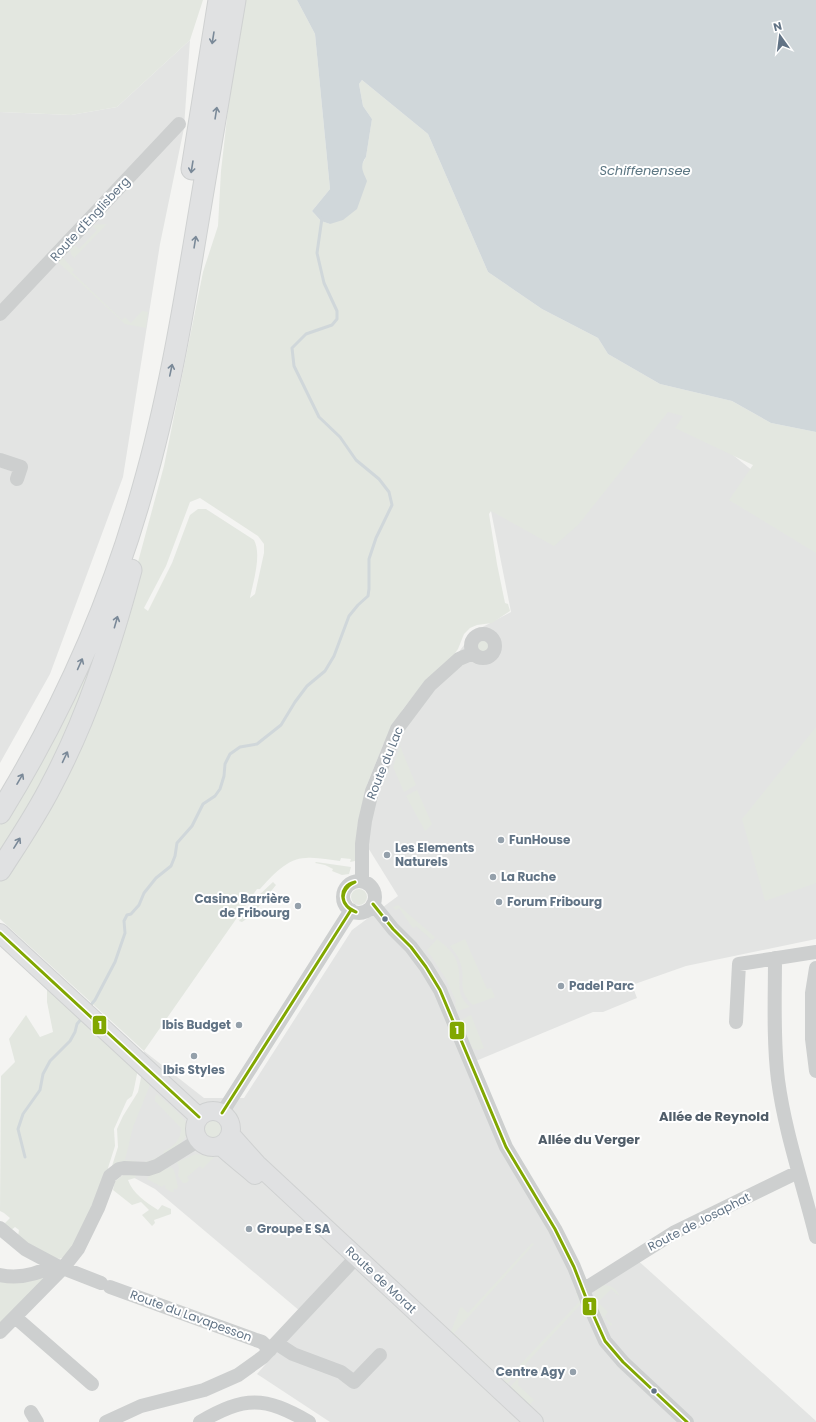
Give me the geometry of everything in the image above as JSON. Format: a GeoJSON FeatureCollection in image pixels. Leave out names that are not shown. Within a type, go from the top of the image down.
{"type":"FeatureCollection","features":[{"type":"Feature","properties":{"kind":"highway"},"geometry":{"type":"LineString","coordinates":[[0,787],[41,712],[72,648],[91,602],[108,555],[143,438],[159,363],[220,0]]}},
{"type":"Feature","properties":{"kind":"highway"},"geometry":{"type":"LineString","coordinates":[[0,870],[34,816],[54,780],[93,694],[106,654],[144,518],[163,408],[185,300],[235,0]]}},
{"type":"Feature","properties":{"kind":"highway"},"geometry":{"type":"LineString","coordinates":[[0,813],[27,767],[57,710],[84,654],[101,613],[137,511],[163,408]]}},
{"type":"Feature","properties":{"kind":"main road"},"geometry":{"type":"LineString","coordinates":[[0,933],[199,1117]]}},
{"type":"Feature","properties":{"kind":"main road"},"geometry":{"type":"LineString","coordinates":[[222,1114],[216,1111],[204,1113],[196,1122],[195,1129],[199,1140],[207,1146],[212,1147],[226,1140]]}},
{"type":"Feature","properties":{"kind":"main road","name":"Route de Morat"},"geometry":{"type":"LineString","coordinates":[[222,1114],[231,1125],[226,1140],[230,1155],[250,1171],[519,1422]]}},
{"type":"Feature","properties":{"kind":"main road","name":"Route de Morat"},"geometry":{"type":"LineString","coordinates":[[226,1140],[257,1164],[534,1422]]}},
{"type":"Feature","properties":{"kind":"street","name":"Route d'Englisberg"},"geometry":{"type":"LineString","coordinates":[[0,314],[179,124]]}},
{"type":"Feature","properties":{"kind":"street"},"geometry":{"type":"LineString","coordinates":[[0,460],[21,467],[16,479]]}},
{"type":"Feature","properties":{"kind":"street","name":"Route du Lac"},"geometry":{"type":"LineString","coordinates":[[362,881],[362,844],[366,814],[372,791],[397,729],[430,685],[460,659],[473,653]]}},
{"type":"Feature","properties":{"kind":"street"},"geometry":{"type":"LineString","coordinates":[[362,881],[372,888],[375,899],[373,904],[370,908],[362,912],[357,912],[351,910],[344,904],[342,896],[344,891],[351,883],[362,881]]}},
{"type":"Feature","properties":{"kind":"street"},"geometry":{"type":"LineString","coordinates":[[373,904],[393,929],[419,956],[440,990],[506,1147],[555,1229],[605,1341],[623,1362],[686,1422]]}},
{"type":"Feature","properties":{"kind":"street"},"geometry":{"type":"LineString","coordinates":[[222,1114],[351,910]]}},
{"type":"Feature","properties":{"kind":"street"},"geometry":{"type":"LineString","coordinates":[[736,1022],[739,964],[816,952]]}},
{"type":"Feature","properties":{"kind":"street"},"geometry":{"type":"LineString","coordinates":[[775,958],[774,1029],[778,1080],[787,1128],[798,1172],[814,1218],[816,1237]]}},
{"type":"Feature","properties":{"kind":"street"},"geometry":{"type":"LineString","coordinates":[[816,968],[812,994],[812,1039],[816,1071]]}},
{"type":"Feature","properties":{"kind":"street"},"geometry":{"type":"LineString","coordinates":[[0,1332],[59,1266],[78,1250],[98,1208],[107,1181],[114,1173],[124,1168],[148,1169],[157,1166],[199,1140]]}},
{"type":"Feature","properties":{"kind":"street","name":"Route de Josaphat"},"geometry":{"type":"LineString","coordinates":[[583,1290],[675,1232],[798,1172]]}},
{"type":"Feature","properties":{"kind":"street","name":"Route du Lavapesson"},"geometry":{"type":"LineString","coordinates":[[0,1228],[24,1249],[59,1266],[105,1285],[341,1372],[354,1382],[380,1355]]}},
{"type":"Feature","properties":{"kind":"street"},"geometry":{"type":"LineString","coordinates":[[106,1422],[142,1406],[204,1390],[238,1375],[256,1363],[350,1264]]}},
{"type":"Feature","properties":{"kind":"street"},"geometry":{"type":"LineString","coordinates":[[0,1275],[18,1277],[59,1266]]}},
{"type":"Feature","properties":{"kind":"street"},"geometry":{"type":"LineString","coordinates":[[15,1317],[92,1384]]}},
{"type":"Feature","properties":{"kind":"street"},"geometry":{"type":"LineString","coordinates":[[200,1422],[230,1407],[248,1402],[270,1404],[282,1408],[309,1422]]}},
{"type":"Feature","properties":{"kind":"shaded area"},"geometry":{"type":"Polygon","coordinates":[[[0,0],[203,0],[190,40],[117,107],[71,115],[0,112],[0,0]]]}},
{"type":"Feature","properties":{"kind":"shaded area"},"geometry":{"type":"Polygon","coordinates":[[[242,0],[297,0],[315,34],[330,189],[312,211],[321,221],[330,224],[366,157],[372,119],[363,106],[359,84],[362,80],[428,134],[488,272],[542,309],[598,338],[608,354],[660,384],[732,401],[771,423],[816,432],[816,553],[729,500],[753,465],[675,428],[683,416],[668,412],[578,525],[554,546],[491,511],[489,514],[497,564],[505,603],[508,604],[510,611],[492,623],[477,625],[470,628],[464,634],[458,649],[450,660],[426,680],[403,709],[383,745],[367,785],[358,823],[355,861],[350,862],[351,859],[341,858],[340,861],[306,858],[292,861],[275,873],[260,889],[257,889],[144,1051],[0,919],[0,825],[22,789],[89,664],[128,599],[164,466],[203,272],[218,226],[221,171],[231,71],[242,0]],[[200,498],[190,502],[166,566],[144,608],[148,611],[172,563],[190,515],[198,509],[206,509],[254,540],[257,561],[250,598],[255,594],[264,553],[264,544],[258,536],[200,498]]]}},
{"type":"Feature","properties":{"kind":"shaded area"},"geometry":{"type":"Polygon","coordinates":[[[190,40],[184,128],[160,244],[123,477],[50,674],[0,763],[0,112],[71,115],[117,107],[190,40]]]}},
{"type":"Feature","properties":{"kind":"shaded area"},"geometry":{"type":"Polygon","coordinates":[[[107,224],[74,258],[71,254],[70,248],[74,245],[79,249],[97,230],[92,225],[107,224]]]}},
{"type":"Feature","properties":{"kind":"shaded area"},"geometry":{"type":"Polygon","coordinates":[[[59,258],[63,258],[74,270],[72,272],[122,320],[125,317],[131,323],[142,311],[148,312],[146,328],[125,324],[57,261],[59,258]]]}},
{"type":"Feature","properties":{"kind":"shaded area"},"geometry":{"type":"Polygon","coordinates":[[[671,405],[816,522],[816,939],[686,966],[632,985],[637,998],[603,1012],[593,1012],[471,1063],[582,1287],[634,1257],[816,1422],[330,1422],[257,1374],[307,1317],[155,1189],[114,1167],[142,1089],[144,1051],[204,1098],[244,1098],[352,930],[398,896],[367,846],[374,792],[400,728],[475,631],[511,612],[491,511],[671,405]]]}},
{"type":"Feature","properties":{"kind":"shaded area"},"geometry":{"type":"Polygon","coordinates":[[[480,639],[486,639],[490,643],[490,649],[486,653],[480,653],[476,649],[476,643],[480,639]]]}},
{"type":"Feature","properties":{"kind":"shaded area"},"geometry":{"type":"Polygon","coordinates":[[[816,727],[816,883],[765,901],[742,819],[816,727]]]}},
{"type":"Feature","properties":{"kind":"shaded area"},"geometry":{"type":"Polygon","coordinates":[[[400,746],[416,785],[404,792],[393,767],[400,746]]]}},
{"type":"Feature","properties":{"kind":"shaded area"},"geometry":{"type":"Polygon","coordinates":[[[417,790],[432,824],[425,831],[406,796],[417,790]]]}},
{"type":"Feature","properties":{"kind":"shaded area"},"geometry":{"type":"Polygon","coordinates":[[[315,863],[351,867],[349,874],[342,875],[332,871],[333,869],[325,865],[315,863]]]}},
{"type":"Feature","properties":{"kind":"shaded area"},"geometry":{"type":"Polygon","coordinates":[[[273,882],[276,885],[252,915],[242,922],[239,921],[258,896],[273,882]]]}},
{"type":"Feature","properties":{"kind":"shaded area"},"geometry":{"type":"Polygon","coordinates":[[[356,889],[362,889],[367,894],[365,903],[362,905],[356,905],[351,900],[351,894],[356,889]]]}},
{"type":"Feature","properties":{"kind":"shaded area"},"geometry":{"type":"Polygon","coordinates":[[[398,905],[435,937],[432,940],[416,926],[414,928],[412,927],[399,908],[396,910],[393,907],[398,905]]]}},
{"type":"Feature","properties":{"kind":"shaded area"},"geometry":{"type":"Polygon","coordinates":[[[437,939],[447,947],[457,962],[460,993],[470,1007],[457,1011],[455,1004],[456,1001],[446,979],[427,950],[437,939]]]}},
{"type":"Feature","properties":{"kind":"shaded area"},"geometry":{"type":"Polygon","coordinates":[[[465,939],[487,989],[491,988],[495,997],[473,1005],[464,994],[462,984],[462,968],[456,953],[450,946],[465,939]]]}},
{"type":"Feature","properties":{"kind":"shaded area"},"geometry":{"type":"Polygon","coordinates":[[[47,987],[138,1069],[132,1096],[127,1100],[114,1129],[115,1146],[108,1172],[96,1201],[72,1248],[65,1257],[59,1259],[52,1258],[18,1237],[19,1230],[15,1227],[10,1231],[3,1225],[10,1218],[0,1211],[1,1076],[15,1062],[9,1039],[26,1015],[40,1037],[53,1032],[47,1002],[47,987]]]}},
{"type":"Feature","properties":{"kind":"shaded area"},"geometry":{"type":"Polygon","coordinates":[[[471,1015],[484,1048],[478,1050],[473,1049],[461,1020],[471,1015]]]}},
{"type":"Feature","properties":{"kind":"shaded area"},"geometry":{"type":"Polygon","coordinates":[[[142,1073],[150,1085],[133,1127],[125,1160],[136,1161],[134,1164],[112,1166],[118,1147],[117,1129],[138,1092],[142,1073]]]}},
{"type":"Feature","properties":{"kind":"shaded area"},"geometry":{"type":"Polygon","coordinates":[[[157,1094],[174,1108],[182,1117],[187,1125],[187,1132],[185,1138],[174,1151],[159,1160],[145,1165],[143,1162],[150,1161],[163,1154],[164,1151],[174,1145],[181,1132],[181,1128],[155,1101],[157,1094]]]}},
{"type":"Feature","properties":{"kind":"shaded area"},"geometry":{"type":"Polygon","coordinates":[[[210,1121],[216,1121],[221,1126],[219,1135],[216,1137],[210,1137],[205,1132],[205,1126],[210,1121]]]}},
{"type":"Feature","properties":{"kind":"shaded area"},"geometry":{"type":"Polygon","coordinates":[[[196,1154],[214,1157],[202,1169],[200,1166],[187,1177],[189,1180],[186,1183],[183,1183],[178,1176],[179,1167],[177,1162],[196,1154]]]}},
{"type":"Feature","properties":{"kind":"shaded area"},"geometry":{"type":"Polygon","coordinates":[[[171,1167],[174,1170],[178,1187],[176,1190],[175,1188],[173,1190],[174,1192],[171,1192],[165,1188],[166,1186],[164,1185],[162,1187],[147,1179],[149,1176],[171,1167]]]}},
{"type":"Feature","properties":{"kind":"shaded area"},"geometry":{"type":"Polygon","coordinates":[[[123,1175],[136,1175],[135,1178],[128,1180],[137,1194],[158,1210],[162,1205],[171,1209],[171,1214],[154,1220],[155,1223],[152,1226],[142,1215],[149,1210],[141,1202],[132,1205],[113,1190],[115,1181],[123,1175]]]}},
{"type":"Feature","properties":{"kind":"shaded area"},"geometry":{"type":"Polygon","coordinates":[[[532,1243],[534,1244],[454,1333],[503,1380],[506,1380],[579,1302],[572,1277],[558,1250],[560,1249],[570,1268],[579,1292],[580,1305],[508,1383],[503,1384],[450,1334],[460,1308],[462,1307],[468,1313],[532,1243]]]}},
{"type":"Feature","properties":{"kind":"shaded area"},"geometry":{"type":"Polygon","coordinates":[[[48,1276],[0,1324],[0,1279],[48,1276]]]}},
{"type":"Feature","properties":{"kind":"shaded area"},"geometry":{"type":"Polygon","coordinates":[[[603,1285],[613,1288],[617,1291],[619,1296],[611,1289],[598,1302],[608,1312],[604,1317],[612,1324],[611,1326],[601,1315],[596,1305],[594,1295],[595,1291],[603,1285]]]}},
{"type":"Feature","properties":{"kind":"shaded area"},"geometry":{"type":"Polygon","coordinates":[[[519,1377],[518,1385],[534,1400],[529,1405],[510,1389],[519,1377]]]}},
{"type":"Feature","properties":{"kind":"water","name":"Schiffenensee"},"geometry":{"type":"Polygon","coordinates":[[[297,0],[816,0],[816,432],[771,423],[732,401],[660,384],[608,354],[598,338],[542,309],[488,272],[428,134],[362,80],[359,84],[363,106],[372,119],[366,157],[362,166],[367,181],[357,209],[343,220],[330,224],[321,221],[312,211],[330,189],[315,34],[297,0]]]}},
{"type":"Feature","properties":{"kind":"waterway"},"geometry":{"type":"LineString","coordinates":[[88,1008],[95,1000],[115,962],[125,933],[124,921],[127,915],[131,914],[139,905],[144,893],[156,878],[171,866],[175,856],[177,843],[192,826],[203,804],[215,796],[220,789],[224,776],[225,764],[230,754],[240,747],[257,744],[281,725],[307,686],[325,671],[334,656],[349,616],[368,596],[369,559],[376,538],[392,505],[389,492],[379,479],[356,460],[340,437],[319,417],[294,366],[292,348],[306,334],[332,325],[337,319],[337,311],[324,283],[317,253],[322,218]]}},
{"type":"Feature","properties":{"kind":"waterway"},"geometry":{"type":"LineString","coordinates":[[25,1157],[18,1129],[23,1114],[40,1090],[43,1074],[50,1061],[70,1041],[77,1024],[82,1018]]}},
{"type":"Feature","properties":{"kind":"transit line","name":"1"},"geometry":{"type":"LineString","coordinates":[[355,882],[348,886],[344,892],[343,899],[347,906],[356,912]]}},
{"type":"Feature","properties":{"kind":"transit line","name":"1"},"geometry":{"type":"LineString","coordinates":[[355,882],[349,884],[345,888],[343,897],[347,906],[356,912]]}},
{"type":"Feature","properties":{"kind":"transit line","name":"1"},"geometry":{"type":"LineString","coordinates":[[373,904],[393,929],[411,947],[426,967],[440,990],[506,1147],[555,1229],[574,1267],[605,1341],[623,1362],[687,1422]]}},
{"type":"Feature","properties":{"kind":"transit line","name":"1"},"geometry":{"type":"LineString","coordinates":[[222,1113],[351,910]]}},
{"type":"Feature","properties":{"kind":"transit line","name":"1"},"geometry":{"type":"LineString","coordinates":[[0,933],[199,1117]]}},
{"type":"Feature","properties":{"kind":"place","name":"FunHouse"},"geometry":{"type":"Point","coordinates":[501,840]}},
{"type":"Feature","properties":{"kind":"place","name":"Les Elements Naturels"},"geometry":{"type":"Point","coordinates":[387,855]}},
{"type":"Feature","properties":{"kind":"place","name":"La Ruche"},"geometry":{"type":"Point","coordinates":[493,877]}},
{"type":"Feature","properties":{"kind":"place","name":"Forum Fribourg"},"geometry":{"type":"Point","coordinates":[499,902]}},
{"type":"Feature","properties":{"kind":"place","name":"Casino Barrière de Fribourg"},"geometry":{"type":"Point","coordinates":[298,906]}},
{"type":"Feature","properties":{"kind":"place","name":"Padel Parc"},"geometry":{"type":"Point","coordinates":[561,986]}},
{"type":"Feature","properties":{"kind":"place","name":"Ibis Budget"},"geometry":{"type":"Point","coordinates":[239,1025]}},
{"type":"Feature","properties":{"kind":"place","name":"Ibis Styles"},"geometry":{"type":"Point","coordinates":[194,1056]}},
{"type":"Feature","properties":{"kind":"place","name":"Groupe E SA"},"geometry":{"type":"Point","coordinates":[249,1229]}},
{"type":"Feature","properties":{"kind":"place","name":"Centre Agy"},"geometry":{"type":"Point","coordinates":[573,1372]}},
{"type":"Feature","properties":{"kind":"district","name":"Allée de Reynold"},"geometry":{"type":"Point","coordinates":[714,1116]}},
{"type":"Feature","properties":{"kind":"district","name":"Allée du Verger"},"geometry":{"type":"Point","coordinates":[589,1139]}}]}
